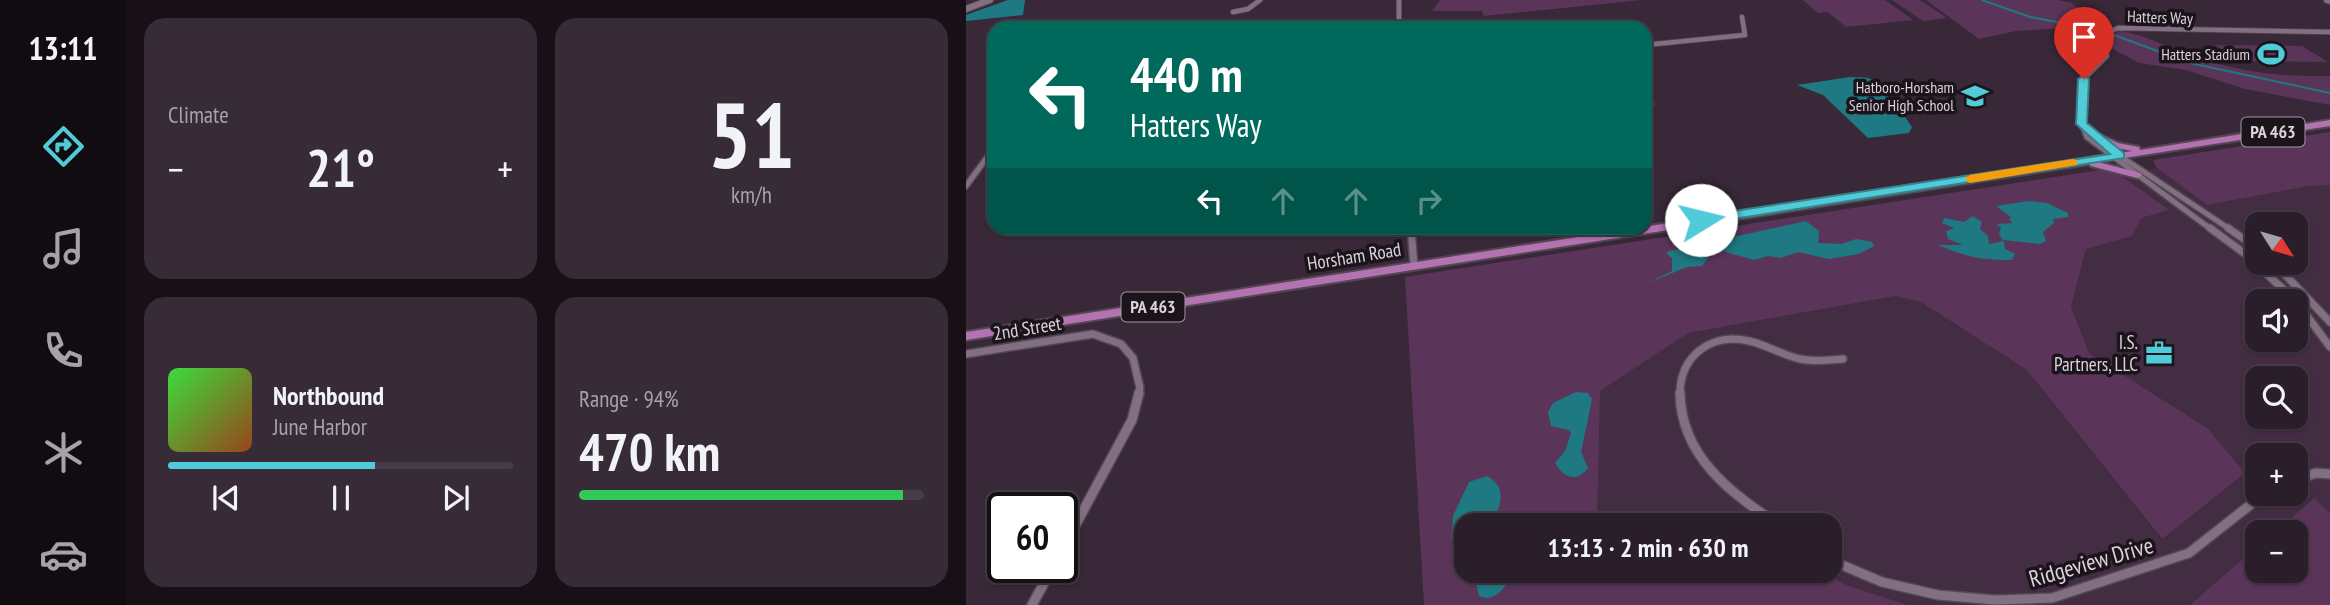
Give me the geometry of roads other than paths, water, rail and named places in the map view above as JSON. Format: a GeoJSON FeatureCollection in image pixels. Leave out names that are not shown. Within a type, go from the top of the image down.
{"type":"FeatureCollection","features":[{"type":"Feature","properties":{"kind":"main road"},"geometry":{"type":"LineString","coordinates":[[966,9],[990,0]]}},
{"type":"Feature","properties":{"kind":"main road","name":"Horsham Road"},"geometry":{"type":"LineString","coordinates":[[1652,226],[2330,123]]}},
{"type":"Feature","properties":{"kind":"main road"},"geometry":{"type":"LineString","coordinates":[[2089,134],[2115,145],[2151,151]]}},
{"type":"Feature","properties":{"kind":"main road"},"geometry":{"type":"LineString","coordinates":[[2073,163],[2094,153],[2089,134]]}},
{"type":"Feature","properties":{"kind":"main road"},"geometry":{"type":"LineString","coordinates":[[2073,163],[2105,165],[2140,172],[2140,159],[2151,151]]}},
{"type":"Feature","properties":{"kind":"main road","name":"Horsham Road"},"geometry":{"type":"LineString","coordinates":[[966,336],[1598,235]]}},
{"type":"Feature","properties":{"kind":"street"},"geometry":{"type":"LineString","coordinates":[[1233,12],[1248,9],[1260,0]]}},
{"type":"Feature","properties":{"kind":"street"},"geometry":{"type":"LineString","coordinates":[[1399,0],[1399,21]]}},
{"type":"Feature","properties":{"kind":"street"},"geometry":{"type":"LineString","coordinates":[[1652,44],[1745,34],[1742,17]]}},
{"type":"Feature","properties":{"kind":"street","name":"Hatters Way"},"geometry":{"type":"LineString","coordinates":[[2089,134],[2081,121],[2084,79],[2107,56],[2095,38],[2113,30],[2330,32]]}},
{"type":"Feature","properties":{"kind":"street"},"geometry":{"type":"LineString","coordinates":[[2089,134],[2116,156],[2245,241]]}},
{"type":"Feature","properties":{"kind":"street"},"geometry":{"type":"LineString","coordinates":[[966,186],[987,158]]}},
{"type":"Feature","properties":{"kind":"street"},"geometry":{"type":"LineString","coordinates":[[2140,172],[2244,253],[2283,289]]}},
{"type":"Feature","properties":{"kind":"street"},"geometry":{"type":"LineString","coordinates":[[1412,235],[1415,266]]}},
{"type":"Feature","properties":{"kind":"street"},"geometry":{"type":"LineString","coordinates":[[2285,275],[2330,322]]}},
{"type":"Feature","properties":{"kind":"street"},"geometry":{"type":"LineString","coordinates":[[2308,317],[2330,347]]}},
{"type":"Feature","properties":{"kind":"street","name":"2nd Street"},"geometry":{"type":"LineString","coordinates":[[966,354],[1093,334],[1116,341],[1130,352],[1138,377],[1139,398],[1126,434],[1078,521]]}},
{"type":"Feature","properties":{"kind":"street"},"geometry":{"type":"LineString","coordinates":[[1762,513],[1721,483],[1694,446],[1683,422],[1678,389],[1684,366],[1693,353],[1710,343],[1729,339],[1751,341],[1800,359],[1843,359]]}},
{"type":"Feature","properties":{"kind":"street"},"geometry":{"type":"LineString","coordinates":[[2308,476],[2316,473],[2330,474]]}},
{"type":"Feature","properties":{"kind":"street","name":"Ridgeview Drive"},"geometry":{"type":"LineString","coordinates":[[1842,567],[1865,579],[1927,598],[1993,605],[2051,598],[2188,553],[2222,530],[2245,505]]}},
{"type":"Feature","properties":{"kind":"street"},"geometry":{"type":"LineString","coordinates":[[1032,605],[1044,583]]}},
{"type":"Feature","properties":{"kind":"water"},"geometry":{"type":"Polygon","coordinates":[[[1008,0],[1025,0],[1023,15],[966,21],[966,15],[1008,0]]]}},
{"type":"Feature","properties":{"kind":"water"},"geometry":{"type":"Polygon","coordinates":[[[1850,77],[1870,79],[1881,87],[1912,127],[1909,133],[1868,138],[1823,95],[1797,85],[1850,77]]]}},
{"type":"Feature","properties":{"kind":"water"},"geometry":{"type":"Polygon","coordinates":[[[2029,201],[2047,203],[2068,213],[2068,217],[2053,219],[2054,223],[2043,232],[2046,241],[2040,244],[2003,240],[1999,235],[2001,228],[1997,224],[2013,223],[2009,220],[2011,217],[1996,206],[2029,201]]]}},
{"type":"Feature","properties":{"kind":"water"},"geometry":{"type":"Polygon","coordinates":[[[1973,216],[1982,222],[1980,229],[1988,236],[1989,244],[2004,241],[2005,249],[2015,254],[2012,260],[1974,257],[1938,245],[1963,245],[1948,239],[1946,231],[1954,228],[1942,223],[1944,218],[1964,222],[1973,216]]]}},
{"type":"Feature","properties":{"kind":"water"},"geometry":{"type":"Polygon","coordinates":[[[1806,221],[1819,231],[1818,243],[1842,244],[1856,239],[1872,242],[1874,246],[1859,254],[1829,259],[1798,252],[1781,258],[1768,256],[1754,260],[1722,251],[1710,255],[1702,266],[1687,267],[1648,283],[1672,271],[1672,258],[1666,253],[1669,251],[1806,221]]]}},
{"type":"Feature","properties":{"kind":"water"},"geometry":{"type":"Polygon","coordinates":[[[1576,392],[1588,393],[1592,399],[1581,452],[1588,468],[1579,476],[1570,477],[1555,463],[1565,451],[1571,433],[1569,430],[1551,426],[1548,412],[1553,403],[1576,392]]]}},
{"type":"Feature","properties":{"kind":"water"},"geometry":{"type":"Polygon","coordinates":[[[1487,476],[1496,483],[1500,492],[1498,513],[1454,513],[1469,482],[1487,476]]]}},
{"type":"Feature","properties":{"kind":"water"},"geometry":{"type":"Polygon","coordinates":[[[1454,514],[1454,540],[1451,538],[1454,514]]]}},
{"type":"Feature","properties":{"kind":"water"},"geometry":{"type":"Polygon","coordinates":[[[1476,583],[1508,583],[1492,597],[1479,596],[1476,583]]]}},
{"type":"Feature","properties":{"kind":"waterway"},"geometry":{"type":"LineString","coordinates":[[1982,0],[2030,17],[2100,30]]}},
{"type":"Feature","properties":{"kind":"waterway"},"geometry":{"type":"LineString","coordinates":[[2114,35],[2190,63],[2330,93]]}},
{"type":"Feature","properties":{"kind":"place","name":"Hatters Stadium"},"geometry":{"type":"Point","coordinates":[2271,54]}},
{"type":"Feature","properties":{"kind":"place","name":"Hatboro-Horsham Senior High School"},"geometry":{"type":"Point","coordinates":[1975,96]}},
{"type":"Feature","properties":{"kind":"place","name":"I.S. Partners, LLC"},"geometry":{"type":"Point","coordinates":[2159,353]}}]}
